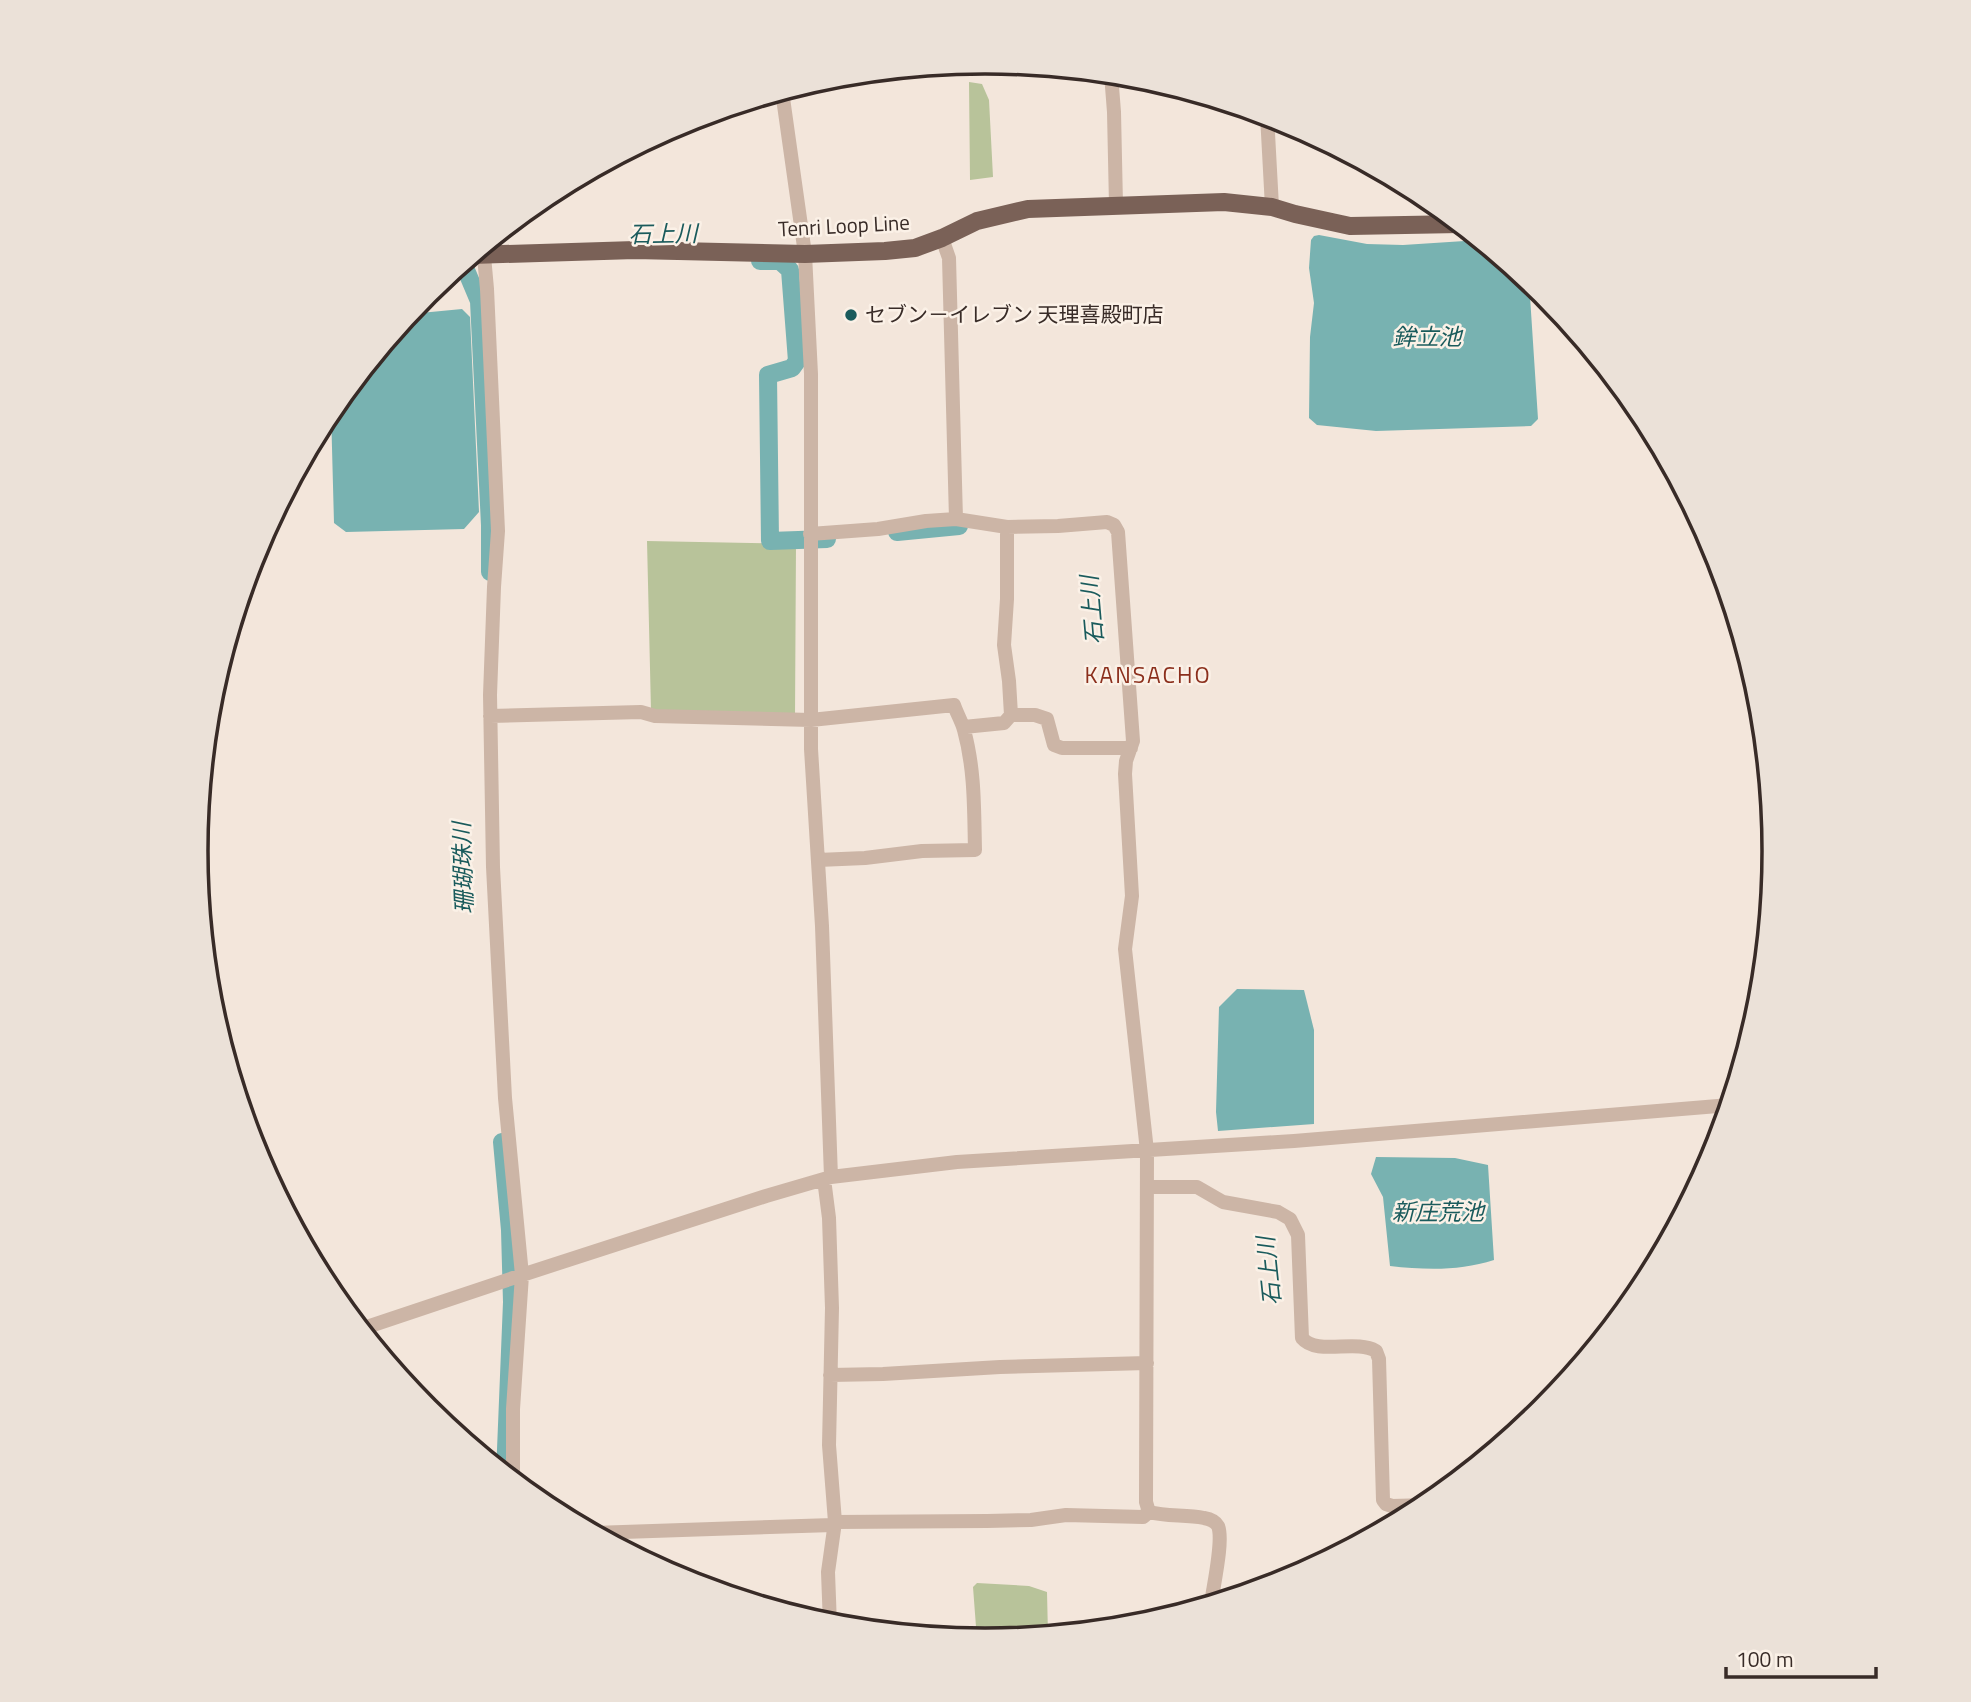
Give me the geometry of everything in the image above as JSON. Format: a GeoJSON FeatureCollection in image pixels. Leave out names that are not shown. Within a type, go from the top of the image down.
{"type":"FeatureCollection","features":[{"type":"Feature","properties":{"kind":"main road","name":"Tenri Loop Line"},"geometry":{"type":"LineString","coordinates":[[487,255],[635,250],[805,254],[885,251],[915,248],[977,221],[1018,210],[1116,205],[1224,202],[1272,207],[1350,226],[1440,221]]}},
{"type":"Feature","properties":{"kind":"street"},"geometry":{"type":"LineString","coordinates":[[1112,84],[1116,205]]}},
{"type":"Feature","properties":{"kind":"street"},"geometry":{"type":"LineString","coordinates":[[783,100],[805,254],[811,374],[811,720],[822,926],[832,1308],[829,1445],[834,1523],[828,1573],[830,1613]]}},
{"type":"Feature","properties":{"kind":"street"},"geometry":{"type":"LineString","coordinates":[[1268,127],[1272,207]]}},
{"type":"Feature","properties":{"kind":"street"},"geometry":{"type":"LineString","coordinates":[[942,237],[948,258],[956,519]]}},
{"type":"Feature","properties":{"kind":"street"},"geometry":{"type":"LineString","coordinates":[[480,261],[487,289],[497,518],[490,716],[493,867],[505,1098],[522,1275],[513,1409],[513,1469]]}},
{"type":"Feature","properties":{"kind":"street"},"geometry":{"type":"LineString","coordinates":[[810,534],[956,519],[1007,531],[1107,522],[1114,525],[1118,532],[1133,741],[1125,774],[1132,896],[1125,949],[1147,1151],[1146,1502],[1149,1512]]}},
{"type":"Feature","properties":{"kind":"street"},"geometry":{"type":"LineString","coordinates":[[1007,531],[1004,645],[1011,715]]}},
{"type":"Feature","properties":{"kind":"street"},"geometry":{"type":"LineString","coordinates":[[490,716],[641,712],[655,716],[811,720],[954,705],[964,727],[974,782],[975,850],[922,850],[865,858],[818,860]]}},
{"type":"Feature","properties":{"kind":"street"},"geometry":{"type":"LineString","coordinates":[[964,727],[1003,723],[1011,715],[1035,715],[1047,719],[1054,745],[1129,754]]}},
{"type":"Feature","properties":{"kind":"street"},"geometry":{"type":"LineString","coordinates":[[370,1326],[827,1178],[957,1162],[1467,1128],[1720,1106]]}},
{"type":"Feature","properties":{"kind":"street"},"geometry":{"type":"LineString","coordinates":[[1147,1188],[1197,1187],[1223,1202],[1278,1212],[1290,1219],[1298,1235],[1302,1338],[1307,1344],[1315,1346],[1362,1347],[1376,1351],[1379,1359],[1383,1500],[1392,1506],[1403,1506]]}},
{"type":"Feature","properties":{"kind":"street"},"geometry":{"type":"LineString","coordinates":[[831,1375],[1147,1363]]}},
{"type":"Feature","properties":{"kind":"street"},"geometry":{"type":"LineString","coordinates":[[611,1531],[834,1523],[1031,1520],[1066,1516],[1143,1517],[1149,1512]]}},
{"type":"Feature","properties":{"kind":"street"},"geometry":{"type":"LineString","coordinates":[[1149,1512],[1215,1521],[1219,1528],[1219,1545],[1212,1594]]}},
{"type":"Feature","properties":{"kind":"green space"},"geometry":{"type":"Polygon","coordinates":[[[969,82],[982,84],[989,100],[993,177],[970,180],[969,82]]]}},
{"type":"Feature","properties":{"kind":"green space"},"geometry":{"type":"Polygon","coordinates":[[[647,541],[796,544],[795,716],[651,711],[647,541]]]}},
{"type":"Feature","properties":{"kind":"green space"},"geometry":{"type":"Polygon","coordinates":[[[977,1583],[1029,1586],[1047,1592],[1048,1626],[976,1628],[973,1587],[977,1583]]]}},
{"type":"Feature","properties":{"kind":"water","name":"鉾立池"},"geometry":{"type":"Polygon","coordinates":[[[1314,236],[1367,244],[1403,245],[1467,241],[1530,296],[1538,419],[1531,426],[1376,431],[1317,425],[1309,418],[1310,337],[1314,303],[1309,268],[1311,240],[1314,236]]]}},
{"type":"Feature","properties":{"kind":"water"},"geometry":{"type":"Polygon","coordinates":[[[462,309],[470,317],[479,512],[464,529],[346,532],[334,523],[332,431],[369,378],[425,313],[462,309]]]}},
{"type":"Feature","properties":{"kind":"water"},"geometry":{"type":"Polygon","coordinates":[[[1237,989],[1304,990],[1314,1030],[1314,1124],[1218,1131],[1216,1112],[1219,1007],[1237,989]]]}},
{"type":"Feature","properties":{"kind":"water","name":"新庄荒池"},"geometry":{"type":"Polygon","coordinates":[[[1376,1157],[1455,1158],[1488,1165],[1494,1260],[1443,1269],[1390,1266],[1383,1197],[1371,1174],[1376,1157]]]}},
{"type":"Feature","properties":{"kind":"waterway","name":"石上川"},"geometry":{"type":"LineString","coordinates":[[760,261],[780,261],[790,270],[797,361],[792,368],[768,375],[770,541],[827,539]]}},
{"type":"Feature","properties":{"kind":"waterway","name":"珊瑚珠川"},"geometry":{"type":"LineString","coordinates":[[467,272],[479,301],[490,572]]}},
{"type":"Feature","properties":{"kind":"waterway","name":"石上川"},"geometry":{"type":"LineString","coordinates":[[897,532],[959,526]]}},
{"type":"Feature","properties":{"kind":"waterway","name":"珊瑚珠川"},"geometry":{"type":"LineString","coordinates":[[502,1142],[510,1230],[512,1302],[505,1463]]}},
{"type":"Feature","properties":{"kind":"place","name":"セブン－イレブン 天理喜殿町店"},"geometry":{"type":"Point","coordinates":[851,315]}},
{"type":"Feature","properties":{"kind":"district","name":"KANSACHO"},"geometry":{"type":"Point","coordinates":[1148,675]}}]}
